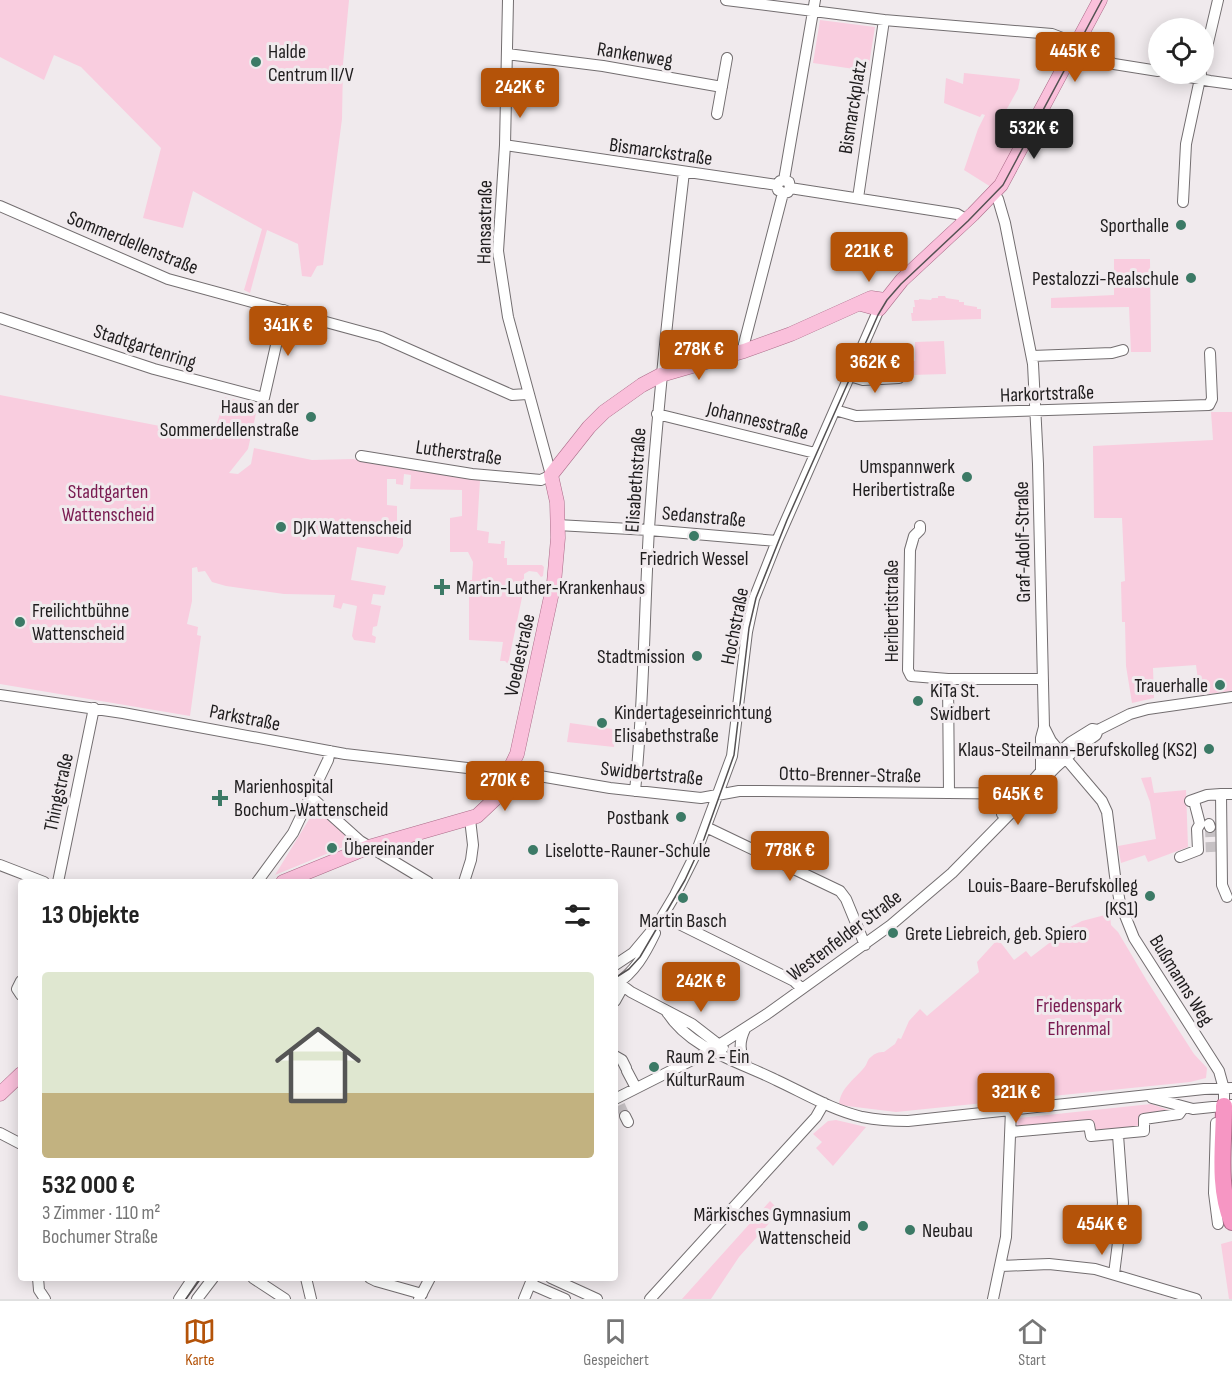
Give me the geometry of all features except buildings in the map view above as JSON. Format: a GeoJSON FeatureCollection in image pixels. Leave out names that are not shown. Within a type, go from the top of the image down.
{"type":"FeatureCollection","features":[{"type":"Feature","properties":{"kind":"highway"},"geometry":{"type":"LineString","coordinates":[[1225,1223],[1229,1194],[1221,1158],[1228,1097]]}},
{"type":"Feature","properties":{"kind":"main road"},"geometry":{"type":"LineString","coordinates":[[551,475],[589,427],[604,412],[661,375],[744,351],[790,334],[871,298],[882,305],[902,280],[994,193],[1011,169],[1100,0]]}},
{"type":"Feature","properties":{"kind":"main road","name":"Voedestraße"},"geometry":{"type":"LineString","coordinates":[[470,819],[486,800],[517,754],[521,738],[552,592],[557,552],[557,502],[551,475]]}},
{"type":"Feature","properties":{"kind":"main road","name":"Voedestraße"},"geometry":{"type":"LineString","coordinates":[[470,819],[483,813],[496,798],[506,771]]}},
{"type":"Feature","properties":{"kind":"main road"},"geometry":{"type":"LineString","coordinates":[[290,879],[369,847],[470,819]]}},
{"type":"Feature","properties":{"kind":"main road"},"geometry":{"type":"LineString","coordinates":[[0,1094],[18,1077]]}},
{"type":"Feature","properties":{"kind":"street","name":"Hansastraße"},"geometry":{"type":"LineString","coordinates":[[508,0],[505,145],[499,219],[499,260],[508,318],[551,475]]}},
{"type":"Feature","properties":{"kind":"street"},"geometry":{"type":"LineString","coordinates":[[726,0],[884,20],[1047,33],[1060,36],[1114,64],[1148,69]]}},
{"type":"Feature","properties":{"kind":"street"},"geometry":{"type":"LineString","coordinates":[[744,351],[784,186],[815,0]]}},
{"type":"Feature","properties":{"kind":"street"},"geometry":{"type":"LineString","coordinates":[[1214,18],[1218,0]]}},
{"type":"Feature","properties":{"kind":"street","name":"Bismarckplatz"},"geometry":{"type":"LineString","coordinates":[[858,198],[884,20]]}},
{"type":"Feature","properties":{"kind":"street","name":"Rankenweg"},"geometry":{"type":"LineString","coordinates":[[507,54],[603,66],[722,87]]}},
{"type":"Feature","properties":{"kind":"street"},"geometry":{"type":"LineString","coordinates":[[717,114],[727,58]]}},
{"type":"Feature","properties":{"kind":"street"},"geometry":{"type":"LineString","coordinates":[[1214,80],[1232,84]]}},
{"type":"Feature","properties":{"kind":"street"},"geometry":{"type":"LineString","coordinates":[[1183,202],[1186,144],[1198,84]]}},
{"type":"Feature","properties":{"kind":"street","name":"Bismarckstraße"},"geometry":{"type":"LineString","coordinates":[[505,145],[957,214],[967,220]]}},
{"type":"Feature","properties":{"kind":"street","name":"Elisabethstraße"},"geometry":{"type":"LineString","coordinates":[[635,791],[642,704],[649,530],[657,414],[684,172]]}},
{"type":"Feature","properties":{"kind":"street","name":"Graf-Adolf-Straße"},"geometry":{"type":"LineString","coordinates":[[994,193],[998,198],[1005,223],[1032,356],[1036,411],[1043,679],[1044,727],[1041,738],[1041,771]]}},
{"type":"Feature","properties":{"kind":"street","name":"Sommerdellenstraße"},"geometry":{"type":"LineString","coordinates":[[0,206],[168,279],[381,337],[512,395],[527,394]]}},
{"type":"Feature","properties":{"kind":"street","name":"Hochstraße"},"geometry":{"type":"LineString","coordinates":[[619,989],[648,949],[661,919],[687,872],[719,796],[733,751],[751,608],[777,541],[882,305]]}},
{"type":"Feature","properties":{"kind":"street","name":"Stadtgartenring"},"geometry":{"type":"LineString","coordinates":[[0,318],[154,369],[264,398],[284,310]]}},
{"type":"Feature","properties":{"kind":"street"},"geometry":{"type":"LineString","coordinates":[[1032,356],[1112,354],[1123,350]]}},
{"type":"Feature","properties":{"kind":"street","name":"Harkortstraße"},"geometry":{"type":"LineString","coordinates":[[835,410],[856,416],[1209,405],[1212,399],[1210,353]]}},
{"type":"Feature","properties":{"kind":"street"},"geometry":{"type":"LineString","coordinates":[[850,376],[863,380],[899,378]]}},
{"type":"Feature","properties":{"kind":"street","name":"Johannesstraße"},"geometry":{"type":"LineString","coordinates":[[657,414],[816,453]]}},
{"type":"Feature","properties":{"kind":"street","name":"Lutherstraße"},"geometry":{"type":"LineString","coordinates":[[361,456],[472,474],[541,480],[551,475]]}},
{"type":"Feature","properties":{"kind":"street","name":"Sedanstraße"},"geometry":{"type":"LineString","coordinates":[[557,525],[777,541]]}},
{"type":"Feature","properties":{"kind":"street","name":"Heribertistraße"},"geometry":{"type":"LineString","coordinates":[[920,526],[910,550],[908,670],[911,675],[948,679],[1043,679]]}},
{"type":"Feature","properties":{"kind":"street"},"geometry":{"type":"LineString","coordinates":[[948,679],[949,793]]}},
{"type":"Feature","properties":{"kind":"street","name":"Parkstraße"},"geometry":{"type":"LineString","coordinates":[[0,695],[94,708],[330,751],[506,771]]}},
{"type":"Feature","properties":{"kind":"street","name":"Westenfelder Straße"},"geometry":{"type":"LineString","coordinates":[[618,1099],[745,1029],[865,945],[929,894],[967,858],[1063,755],[1092,729],[1098,730],[1130,714],[1232,697]]}},
{"type":"Feature","properties":{"kind":"street","name":"Thingstraße"},"geometry":{"type":"LineString","coordinates":[[59,879],[94,708]]}},
{"type":"Feature","properties":{"kind":"street"},"geometry":{"type":"LineString","coordinates":[[1044,727],[1051,741],[1063,755]]}},
{"type":"Feature","properties":{"kind":"street"},"geometry":{"type":"LineString","coordinates":[[267,877],[311,797],[330,751]]}},
{"type":"Feature","properties":{"kind":"street","name":"Westenfelder Straße"},"geometry":{"type":"LineString","coordinates":[[987,836],[991,826],[1026,794],[1041,771],[1063,755]]}},
{"type":"Feature","properties":{"kind":"street","name":"Bußmanns Weg"},"geometry":{"type":"LineString","coordinates":[[1063,755],[1102,801],[1107,812],[1115,876],[1124,914],[1134,938],[1219,1071],[1228,1097]]}},
{"type":"Feature","properties":{"kind":"street"},"geometry":{"type":"LineString","coordinates":[[485,770],[493,776],[495,784]]}},
{"type":"Feature","properties":{"kind":"street","name":"Swidbertstraße"},"geometry":{"type":"LineString","coordinates":[[506,771],[635,791],[701,798],[719,796]]}},
{"type":"Feature","properties":{"kind":"street","name":"Otto-Brenner-Straße"},"geometry":{"type":"LineString","coordinates":[[719,796],[746,791],[1026,794]]}},
{"type":"Feature","properties":{"kind":"street"},"geometry":{"type":"LineString","coordinates":[[981,794],[997,798],[1002,805],[1002,814]]}},
{"type":"Feature","properties":{"kind":"street"},"geometry":{"type":"LineString","coordinates":[[1207,825],[1192,801],[1207,795],[1226,794],[1222,824],[1222,885],[1227,897]]}},
{"type":"Feature","properties":{"kind":"street"},"geometry":{"type":"LineString","coordinates":[[311,797],[369,847],[423,879]]}},
{"type":"Feature","properties":{"kind":"street"},"geometry":{"type":"LineString","coordinates":[[465,879],[472,845],[470,819]]}},
{"type":"Feature","properties":{"kind":"street"},"geometry":{"type":"LineString","coordinates":[[1180,857],[1198,850],[1197,829],[1207,825],[1222,824]]}},
{"type":"Feature","properties":{"kind":"street"},"geometry":{"type":"LineString","coordinates":[[706,827],[840,891],[846,899],[865,945]]}},
{"type":"Feature","properties":{"kind":"street"},"geometry":{"type":"LineString","coordinates":[[459,879],[470,855]]}},
{"type":"Feature","properties":{"kind":"street"},"geometry":{"type":"LineString","coordinates":[[0,865],[36,879]]}},
{"type":"Feature","properties":{"kind":"street"},"geometry":{"type":"LineString","coordinates":[[661,919],[794,981],[802,989]]}},
{"type":"Feature","properties":{"kind":"street","name":"Hochstraße"},"geometry":{"type":"LineString","coordinates":[[618,963],[641,945],[661,919]]}},
{"type":"Feature","properties":{"kind":"street"},"geometry":{"type":"LineString","coordinates":[[618,953],[625,959]]}},
{"type":"Feature","properties":{"kind":"street"},"geometry":{"type":"LineString","coordinates":[[619,989],[667,1012],[696,1040],[715,1047],[824,1103],[862,1117],[887,1121],[908,1121],[1204,1089],[1228,1097]]}},
{"type":"Feature","properties":{"kind":"street"},"geometry":{"type":"LineString","coordinates":[[745,1029],[740,1044],[741,1055],[751,1067]]}},
{"type":"Feature","properties":{"kind":"street"},"geometry":{"type":"LineString","coordinates":[[618,1058],[622,1060],[636,1088]]}},
{"type":"Feature","properties":{"kind":"street"},"geometry":{"type":"LineString","coordinates":[[1143,1097],[1193,1108],[1228,1097]]}},
{"type":"Feature","properties":{"kind":"street"},"geometry":{"type":"LineString","coordinates":[[1225,1223],[1214,1193],[1213,1158],[1218,1114],[1228,1097]]}},
{"type":"Feature","properties":{"kind":"street"},"geometry":{"type":"LineString","coordinates":[[650,1299],[816,1117],[824,1103]]}},
{"type":"Feature","properties":{"kind":"street"},"geometry":{"type":"LineString","coordinates":[[1011,1132],[1089,1125],[1091,1136],[1144,1131],[1144,1119],[1179,1114],[1184,1107]]}},
{"type":"Feature","properties":{"kind":"street"},"geometry":{"type":"LineString","coordinates":[[993,1299],[1001,1266],[1007,1223],[1011,1110]]}},
{"type":"Feature","properties":{"kind":"street"},"geometry":{"type":"LineString","coordinates":[[0,1133],[18,1142]]}},
{"type":"Feature","properties":{"kind":"street"},"geometry":{"type":"LineString","coordinates":[[1114,1274],[1123,1203],[1118,1134]]}},
{"type":"Feature","properties":{"kind":"street"},"geometry":{"type":"LineString","coordinates":[[1001,1266],[1068,1265],[1114,1274],[1196,1299]]}},
{"type":"Feature","properties":{"kind":"street"},"geometry":{"type":"LineString","coordinates":[[38,1281],[39,1290],[45,1299]]}},
{"type":"Feature","properties":{"kind":"street"},"geometry":{"type":"LineString","coordinates":[[179,1299],[191,1281]]}},
{"type":"Feature","properties":{"kind":"street"},"geometry":{"type":"LineString","coordinates":[[197,1299],[211,1281]]}},
{"type":"Feature","properties":{"kind":"street"},"geometry":{"type":"LineString","coordinates":[[258,1281],[285,1299]]}},
{"type":"Feature","properties":{"kind":"street"},"geometry":{"type":"LineString","coordinates":[[307,1281],[311,1299]]}},
{"type":"Feature","properties":{"kind":"street"},"geometry":{"type":"LineString","coordinates":[[376,1281],[420,1296],[428,1281]]}},
{"type":"Feature","properties":{"kind":"street"},"geometry":{"type":"LineString","coordinates":[[524,1299],[531,1281]]}},
{"type":"Feature","properties":{"kind":"street"},"geometry":{"type":"LineString","coordinates":[[532,1281],[535,1286],[565,1299]]}},
{"type":"Feature","properties":{"kind":"street"},"geometry":{"type":"LineString","coordinates":[[557,1281],[596,1299]]}},
{"type":"Feature","properties":{"kind":"green space"},"geometry":{"type":"Polygon","coordinates":[[[0,0],[349,0],[343,64],[342,119],[323,265],[317,266],[311,277],[302,276],[298,244],[267,230],[250,293],[244,290],[262,229],[193,191],[183,228],[143,218],[161,148],[81,67],[54,55],[44,80],[0,57],[0,0]]]}},
{"type":"Feature","properties":{"kind":"green space"},"geometry":{"type":"Polygon","coordinates":[[[820,20],[875,27],[868,71],[813,63],[820,20]]]}},
{"type":"Feature","properties":{"kind":"green space"},"geometry":{"type":"Polygon","coordinates":[[[964,73],[1020,79],[1018,89],[999,123],[1024,131],[999,177],[991,187],[964,170],[985,115],[982,114],[980,117],[944,103],[946,78],[963,84],[964,73]]]}},
{"type":"Feature","properties":{"kind":"green space"},"geometry":{"type":"Polygon","coordinates":[[[1114,259],[1150,259],[1151,352],[1131,352],[1129,307],[1051,308],[1051,298],[1114,295],[1114,259]]]}},
{"type":"Feature","properties":{"kind":"green space"},"geometry":{"type":"Polygon","coordinates":[[[938,296],[959,300],[959,302],[964,302],[964,305],[981,309],[981,319],[912,321],[914,300],[931,300],[938,296]]]}},
{"type":"Feature","properties":{"kind":"green space"},"geometry":{"type":"Polygon","coordinates":[[[944,341],[946,374],[911,375],[911,361],[915,361],[915,342],[944,341]]]}},
{"type":"Feature","properties":{"kind":"green space","name":"Stadtgarten Wattenscheid"},"geometry":{"type":"Polygon","coordinates":[[[0,395],[165,427],[212,440],[225,397],[255,405],[257,409],[248,449],[229,473],[238,474],[251,464],[254,448],[312,460],[353,459],[480,480],[477,530],[489,532],[488,543],[501,544],[501,541],[505,541],[504,558],[507,558],[507,565],[542,565],[544,567],[541,577],[537,572],[529,571],[524,574],[524,588],[508,664],[500,661],[503,642],[469,640],[469,588],[466,587],[472,580],[473,562],[468,552],[450,552],[450,518],[462,516],[462,490],[410,489],[411,475],[404,474],[403,485],[396,484],[396,479],[387,479],[387,505],[397,506],[397,538],[403,538],[403,546],[398,554],[357,547],[351,580],[386,586],[384,595],[373,594],[371,604],[381,606],[377,626],[373,627],[372,635],[376,637],[375,643],[354,640],[352,636],[357,606],[343,603],[341,609],[333,607],[335,595],[284,594],[226,586],[212,582],[205,571],[198,572],[197,567],[192,568],[192,601],[187,624],[198,627],[197,635],[201,636],[190,716],[0,684],[0,395]]]}},
{"type":"Feature","properties":{"kind":"green space"},"geometry":{"type":"Polygon","coordinates":[[[1211,412],[1232,412],[1232,691],[1200,695],[1196,665],[1153,668],[1154,698],[1132,703],[1126,666],[1125,622],[1122,622],[1121,582],[1125,581],[1122,518],[1094,518],[1093,446],[1213,440],[1211,412]]]}},
{"type":"Feature","properties":{"kind":"green space"},"geometry":{"type":"Polygon","coordinates":[[[570,723],[619,730],[618,735],[615,735],[614,747],[567,742],[570,723]]]}},
{"type":"Feature","properties":{"kind":"green space"},"geometry":{"type":"Polygon","coordinates":[[[1151,777],[1154,793],[1186,790],[1188,847],[1148,862],[1145,855],[1121,863],[1118,846],[1156,839],[1150,802],[1141,778],[1151,777]]]}},
{"type":"Feature","properties":{"kind":"green space"},"geometry":{"type":"Polygon","coordinates":[[[316,808],[352,838],[353,843],[275,875],[316,808]]]}},
{"type":"Feature","properties":{"kind":"green space","name":"Friedenspark Ehrenmal"},"geometry":{"type":"Polygon","coordinates":[[[1113,907],[1110,916],[1111,925],[1118,932],[1194,1054],[1207,1068],[1206,1078],[1190,1082],[896,1112],[839,1105],[842,1093],[869,1059],[884,1052],[895,1044],[898,1038],[901,1039],[909,1021],[920,1009],[927,1016],[979,972],[977,962],[998,939],[1014,960],[1026,951],[1031,957],[1070,927],[1105,915],[1104,909],[1113,907]]]}},
{"type":"Feature","properties":{"kind":"green space"},"geometry":{"type":"Polygon","coordinates":[[[1151,1104],[1175,1112],[1140,1128],[1097,1133],[1093,1130],[1017,1129],[1019,1118],[1151,1104]]]}},
{"type":"Feature","properties":{"kind":"green space"},"geometry":{"type":"Polygon","coordinates":[[[836,1120],[866,1127],[833,1166],[816,1148],[822,1142],[813,1134],[828,1121],[836,1120]]]}},
{"type":"Feature","properties":{"kind":"green space"},"geometry":{"type":"Polygon","coordinates":[[[770,1201],[780,1211],[739,1257],[711,1299],[682,1299],[770,1201]]]}},
{"type":"Feature","properties":{"kind":"green space"},"geometry":{"type":"Polygon","coordinates":[[[1232,1241],[1232,1299],[1229,1299],[1221,1244],[1232,1241]]]}},
{"type":"Feature","properties":{"kind":"tunnel"},"geometry":{"type":"LineString","coordinates":[[1210,827],[1211,857]]}},
{"type":"Feature","properties":{"kind":"tunnel"},"geometry":{"type":"LineString","coordinates":[[620,1105],[625,1116]]}},
{"type":"Feature","properties":{"kind":"tram line"},"geometry":{"type":"LineString","coordinates":[[618,976],[629,969],[640,957],[685,880],[704,839],[734,755],[749,628],[756,598],[787,520],[878,315],[901,284],[1003,185],[1102,0]]}},
{"type":"Feature","properties":{"kind":"tram line"},"geometry":{"type":"LineString","coordinates":[[186,1299],[199,1281]]}},
{"type":"Feature","properties":{"kind":"place","name":"Halde Centrum II/V"},"geometry":{"type":"Point","coordinates":[256,62]}},
{"type":"Feature","properties":{"kind":"place","name":"Sporthalle"},"geometry":{"type":"Point","coordinates":[1181,225]}},
{"type":"Feature","properties":{"kind":"place","name":"Pestalozzi-Realschule"},"geometry":{"type":"Point","coordinates":[1191,278]}},
{"type":"Feature","properties":{"kind":"place","name":"Haus an der Sommerdellenstraße"},"geometry":{"type":"Point","coordinates":[311,417]}},
{"type":"Feature","properties":{"kind":"place","name":"Umspannwerk Heribertistraße"},"geometry":{"type":"Point","coordinates":[967,477]}},
{"type":"Feature","properties":{"kind":"place","name":"DJK Wattenscheid"},"geometry":{"type":"Point","coordinates":[281,527]}},
{"type":"Feature","properties":{"kind":"place","name":"Friedrich Wessel"},"geometry":{"type":"Point","coordinates":[694,536]}},
{"type":"Feature","properties":{"kind":"place","name":"Martin-Luther-Krankenhaus"},"geometry":{"type":"Point","coordinates":[442,587]}},
{"type":"Feature","properties":{"kind":"place","name":"Freilichtbühne Wattenscheid"},"geometry":{"type":"Point","coordinates":[20,622]}},
{"type":"Feature","properties":{"kind":"place","name":"Stadtmission"},"geometry":{"type":"Point","coordinates":[697,656]}},
{"type":"Feature","properties":{"kind":"place","name":"Trauerhalle"},"geometry":{"type":"Point","coordinates":[1220,685]}},
{"type":"Feature","properties":{"kind":"place","name":"KiTa St. Swidbert"},"geometry":{"type":"Point","coordinates":[918,701]}},
{"type":"Feature","properties":{"kind":"place","name":"Kindertageseinrichtung Elisabethstraße"},"geometry":{"type":"Point","coordinates":[602,723]}},
{"type":"Feature","properties":{"kind":"place","name":"Klaus-Steilmann-Berufskolleg (KS2)"},"geometry":{"type":"Point","coordinates":[1209,749]}},
{"type":"Feature","properties":{"kind":"place","name":"Marienhospital Bochum-Wattenscheid"},"geometry":{"type":"Point","coordinates":[220,798]}},
{"type":"Feature","properties":{"kind":"place","name":"Postbank"},"geometry":{"type":"Point","coordinates":[681,817]}},
{"type":"Feature","properties":{"kind":"place","name":"Übereinander"},"geometry":{"type":"Point","coordinates":[332,848]}},
{"type":"Feature","properties":{"kind":"place","name":"Liselotte-Rauner-Schule"},"geometry":{"type":"Point","coordinates":[533,850]}},
{"type":"Feature","properties":{"kind":"place","name":"Louis-Baare-Berufskolleg (KS1)"},"geometry":{"type":"Point","coordinates":[1150,896]}},
{"type":"Feature","properties":{"kind":"place","name":"Martin Basch"},"geometry":{"type":"Point","coordinates":[683,898]}},
{"type":"Feature","properties":{"kind":"place","name":"Grete Liebreich, geb. Spiero"},"geometry":{"type":"Point","coordinates":[893,933]}},
{"type":"Feature","properties":{"kind":"place","name":"Raum 2 - Ein KulturRaum"},"geometry":{"type":"Point","coordinates":[654,1067]}},
{"type":"Feature","properties":{"kind":"place","name":"Märkisches Gymnasium Wattenscheid"},"geometry":{"type":"Point","coordinates":[863,1226]}},
{"type":"Feature","properties":{"kind":"place","name":"Neubau"},"geometry":{"type":"Point","coordinates":[910,1230]}}]}
